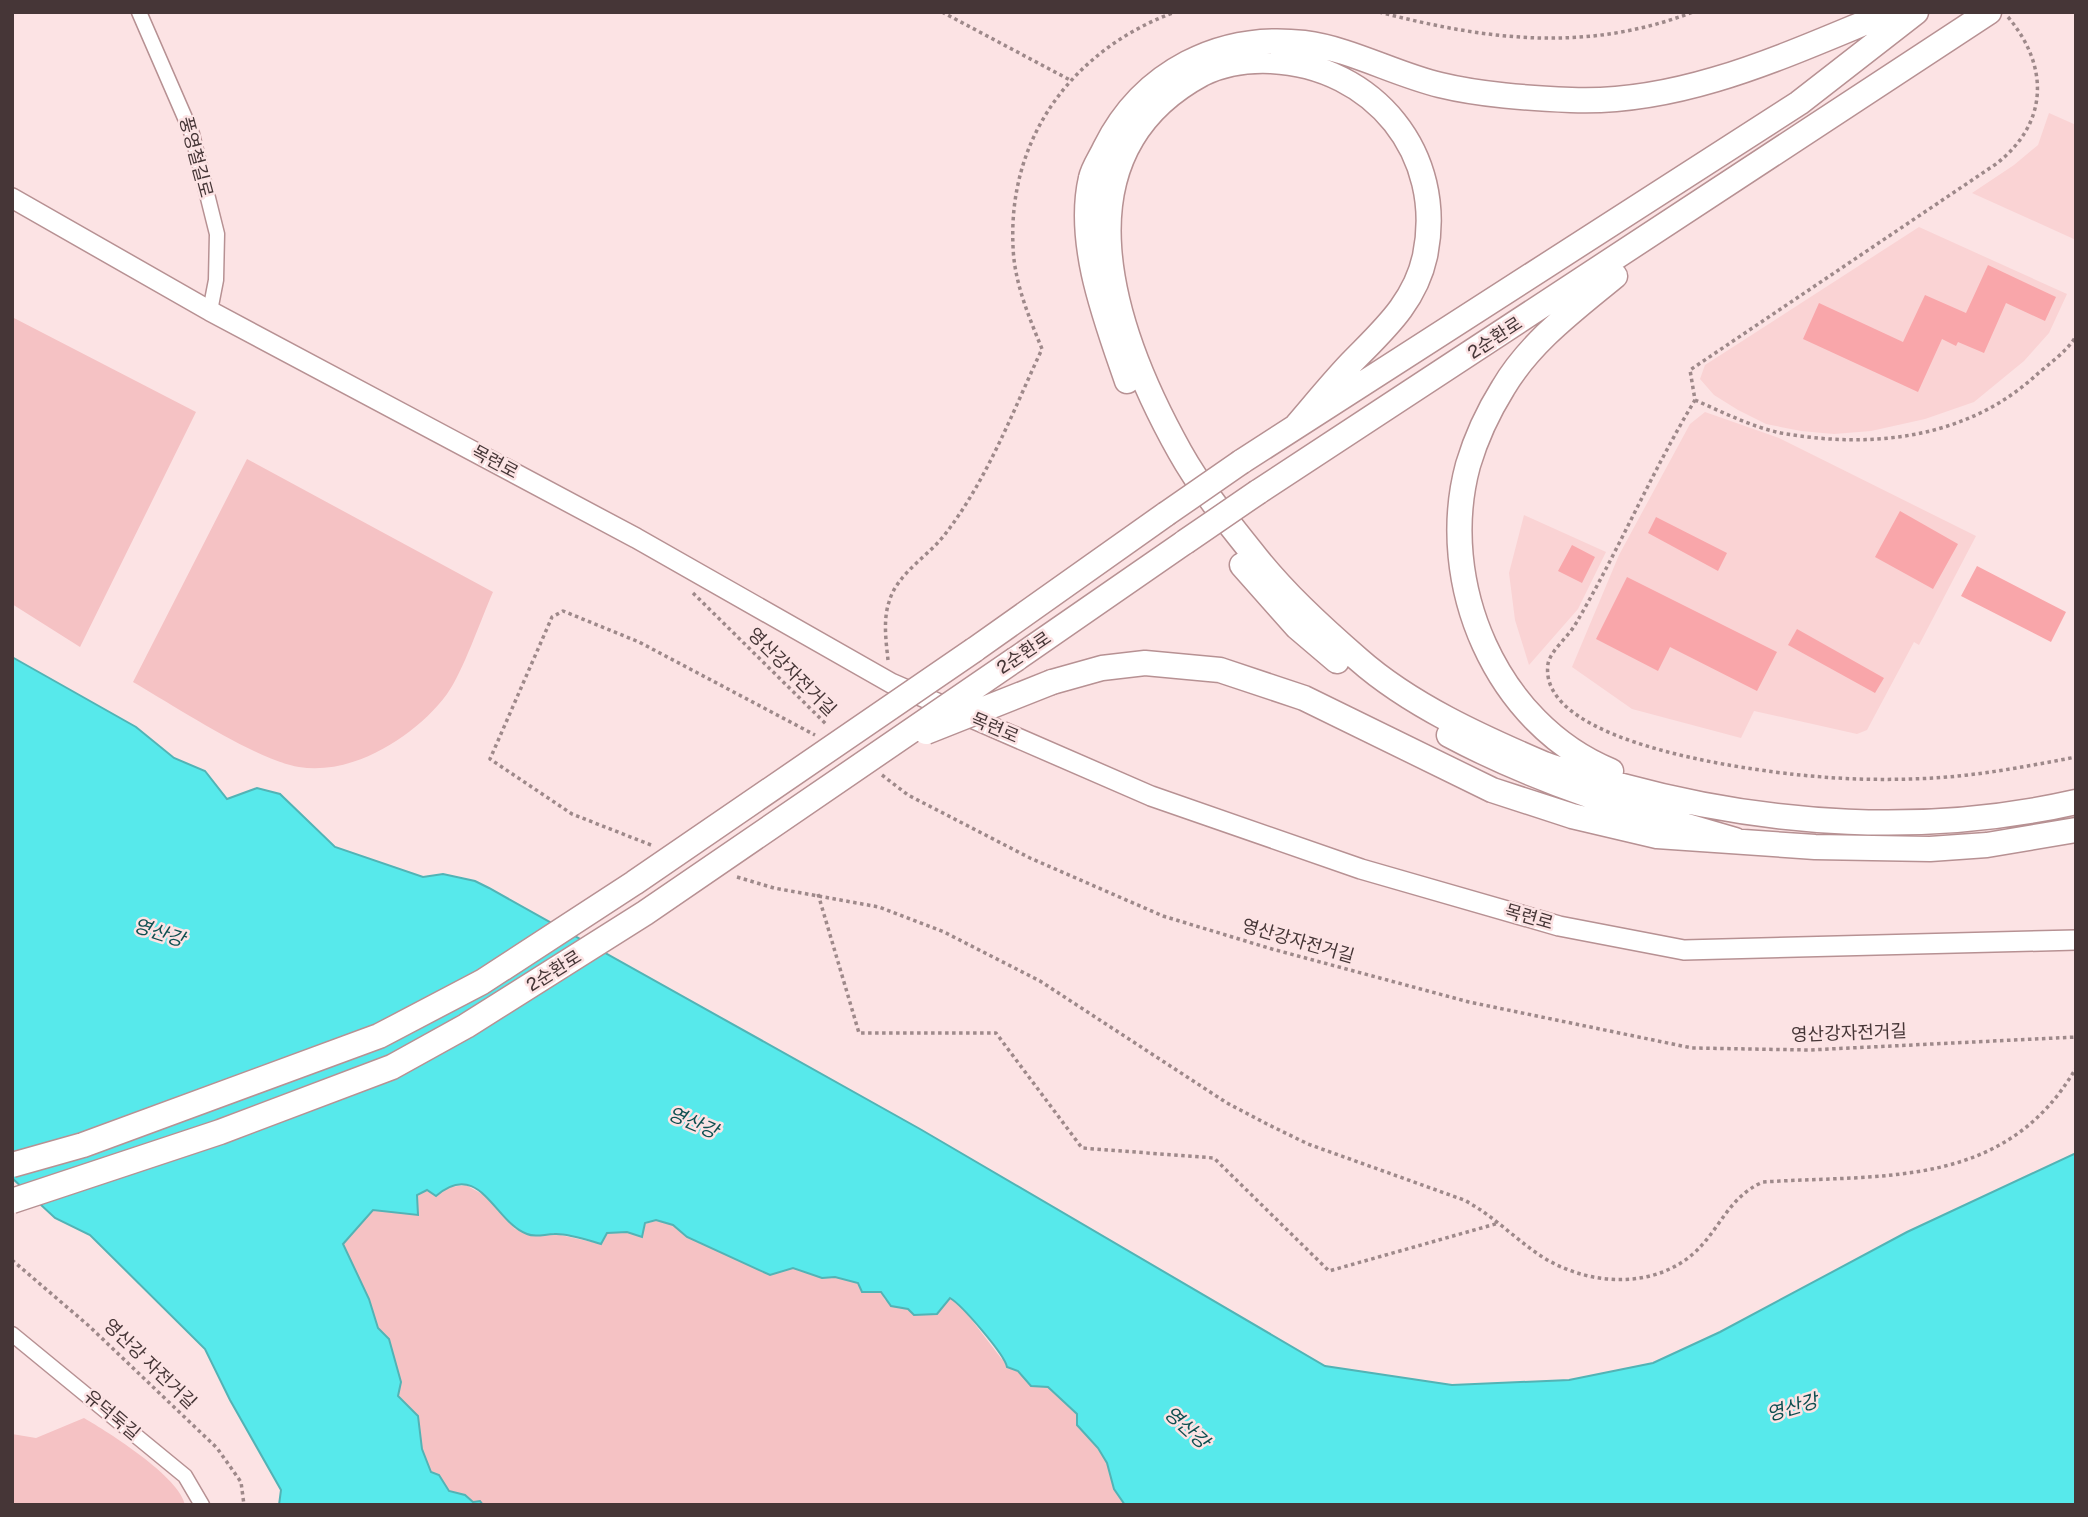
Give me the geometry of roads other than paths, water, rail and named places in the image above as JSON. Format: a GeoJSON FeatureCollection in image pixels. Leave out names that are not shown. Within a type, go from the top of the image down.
{"type":"FeatureCollection","features":[{"type":"Feature","properties":{"kind":"highway"},"geometry":{"type":"LineString","coordinates":[[1735,840],[1591,798],[1495,760],[1429,725],[1352,674],[1297,627],[1264,594],[1177,475],[1128,382],[1094,276],[1088,232],[1091,177],[1114,130],[1154,85],[1188,60],[1231,45],[1304,43],[1440,85],[1572,100],[1599,99],[1693,85],[1756,67],[1891,12]]}},
{"type":"Feature","properties":{"kind":"highway","name":"2순환로"},"geometry":{"type":"LineString","coordinates":[[12,1165],[83,1145],[379,1036],[482,982],[542,945],[974,650],[1241,462],[1799,103],[1916,12]]}},
{"type":"Feature","properties":{"kind":"highway","name":"2순환로"},"geometry":{"type":"LineString","coordinates":[[12,1201],[220,1132],[392,1067],[466,1026],[634,920],[1258,492],[1700,205],[1989,12]]}},
{"type":"Feature","properties":{"kind":"highway"},"geometry":{"type":"LineString","coordinates":[[1297,425],[1351,362],[1380,335],[1410,297],[1424,259],[1429,225],[1426,191],[1416,154],[1406,137],[1368,95],[1339,78],[1299,63],[1258,61],[1221,66],[1201,75],[1159,104],[1125,150],[1110,187],[1106,227],[1110,272],[1147,388],[1182,456],[1252,554],[1290,596],[1363,664],[1413,698],[1549,766],[1692,805],[1815,822],[1923,823],[2044,809],[2076,802]]}},
{"type":"Feature","properties":{"kind":"highway"},"geometry":{"type":"LineString","coordinates":[[1692,805],[1588,762],[1543,727],[1519,700],[1492,663],[1477,626],[1464,586],[1461,542],[1462,493],[1468,465],[1481,429],[1504,386],[1551,329],[1700,205]]}},
{"type":"Feature","properties":{"kind":"highway"},"geometry":{"type":"LineString","coordinates":[[890,745],[1052,682],[1102,668],[1145,663],[1220,670],[1304,698],[1480,784],[1572,816],[1657,836],[1815,847],[1930,849],[1987,845],[2076,830]]}},
{"type":"Feature","properties":{"kind":"street","name":"풍영철길로"},"geometry":{"type":"LineString","coordinates":[[139,12],[192,134],[216,234],[216,280],[210,310]]}},
{"type":"Feature","properties":{"kind":"street","name":"목련로"},"geometry":{"type":"LineString","coordinates":[[12,198],[210,310],[636,538],[891,683],[1151,796],[1362,869],[1559,926],[1684,950],[2076,940]]}},
{"type":"Feature","properties":{"kind":"street","name":"유덕둑길"},"geometry":{"type":"LineString","coordinates":[[12,1334],[185,1476],[202,1505]]}},
{"type":"Feature","properties":{"kind":"water","name":"영산강"},"geometry":{"type":"Polygon","coordinates":[[[12,657],[136,727],[174,758],[205,771],[227,799],[257,788],[280,794],[335,847],[423,877],[443,874],[475,881],[489,888],[920,1129],[1325,1366],[1452,1385],[1569,1380],[1653,1363],[1720,1332],[1907,1232],[2076,1153],[2076,1505],[1125,1505],[1114,1489],[1107,1463],[1098,1448],[1077,1425],[1077,1414],[1048,1387],[1031,1386],[1018,1371],[1007,1367],[982,1331],[950,1298],[937,1314],[914,1315],[908,1309],[891,1306],[881,1292],[862,1292],[858,1283],[835,1277],[822,1278],[793,1268],[770,1275],[687,1237],[673,1225],[656,1220],[645,1223],[642,1237],[627,1232],[607,1233],[601,1244],[565,1235],[530,1235],[516,1228],[476,1188],[464,1184],[451,1186],[436,1196],[427,1190],[417,1195],[418,1215],[373,1210],[343,1244],[369,1299],[378,1328],[389,1339],[401,1382],[398,1396],[418,1416],[422,1449],[431,1472],[439,1475],[449,1491],[465,1495],[473,1502],[480,1501],[483,1505],[279,1505],[281,1490],[230,1400],[205,1349],[90,1235],[55,1218],[12,1178],[12,657]]]}}]}
